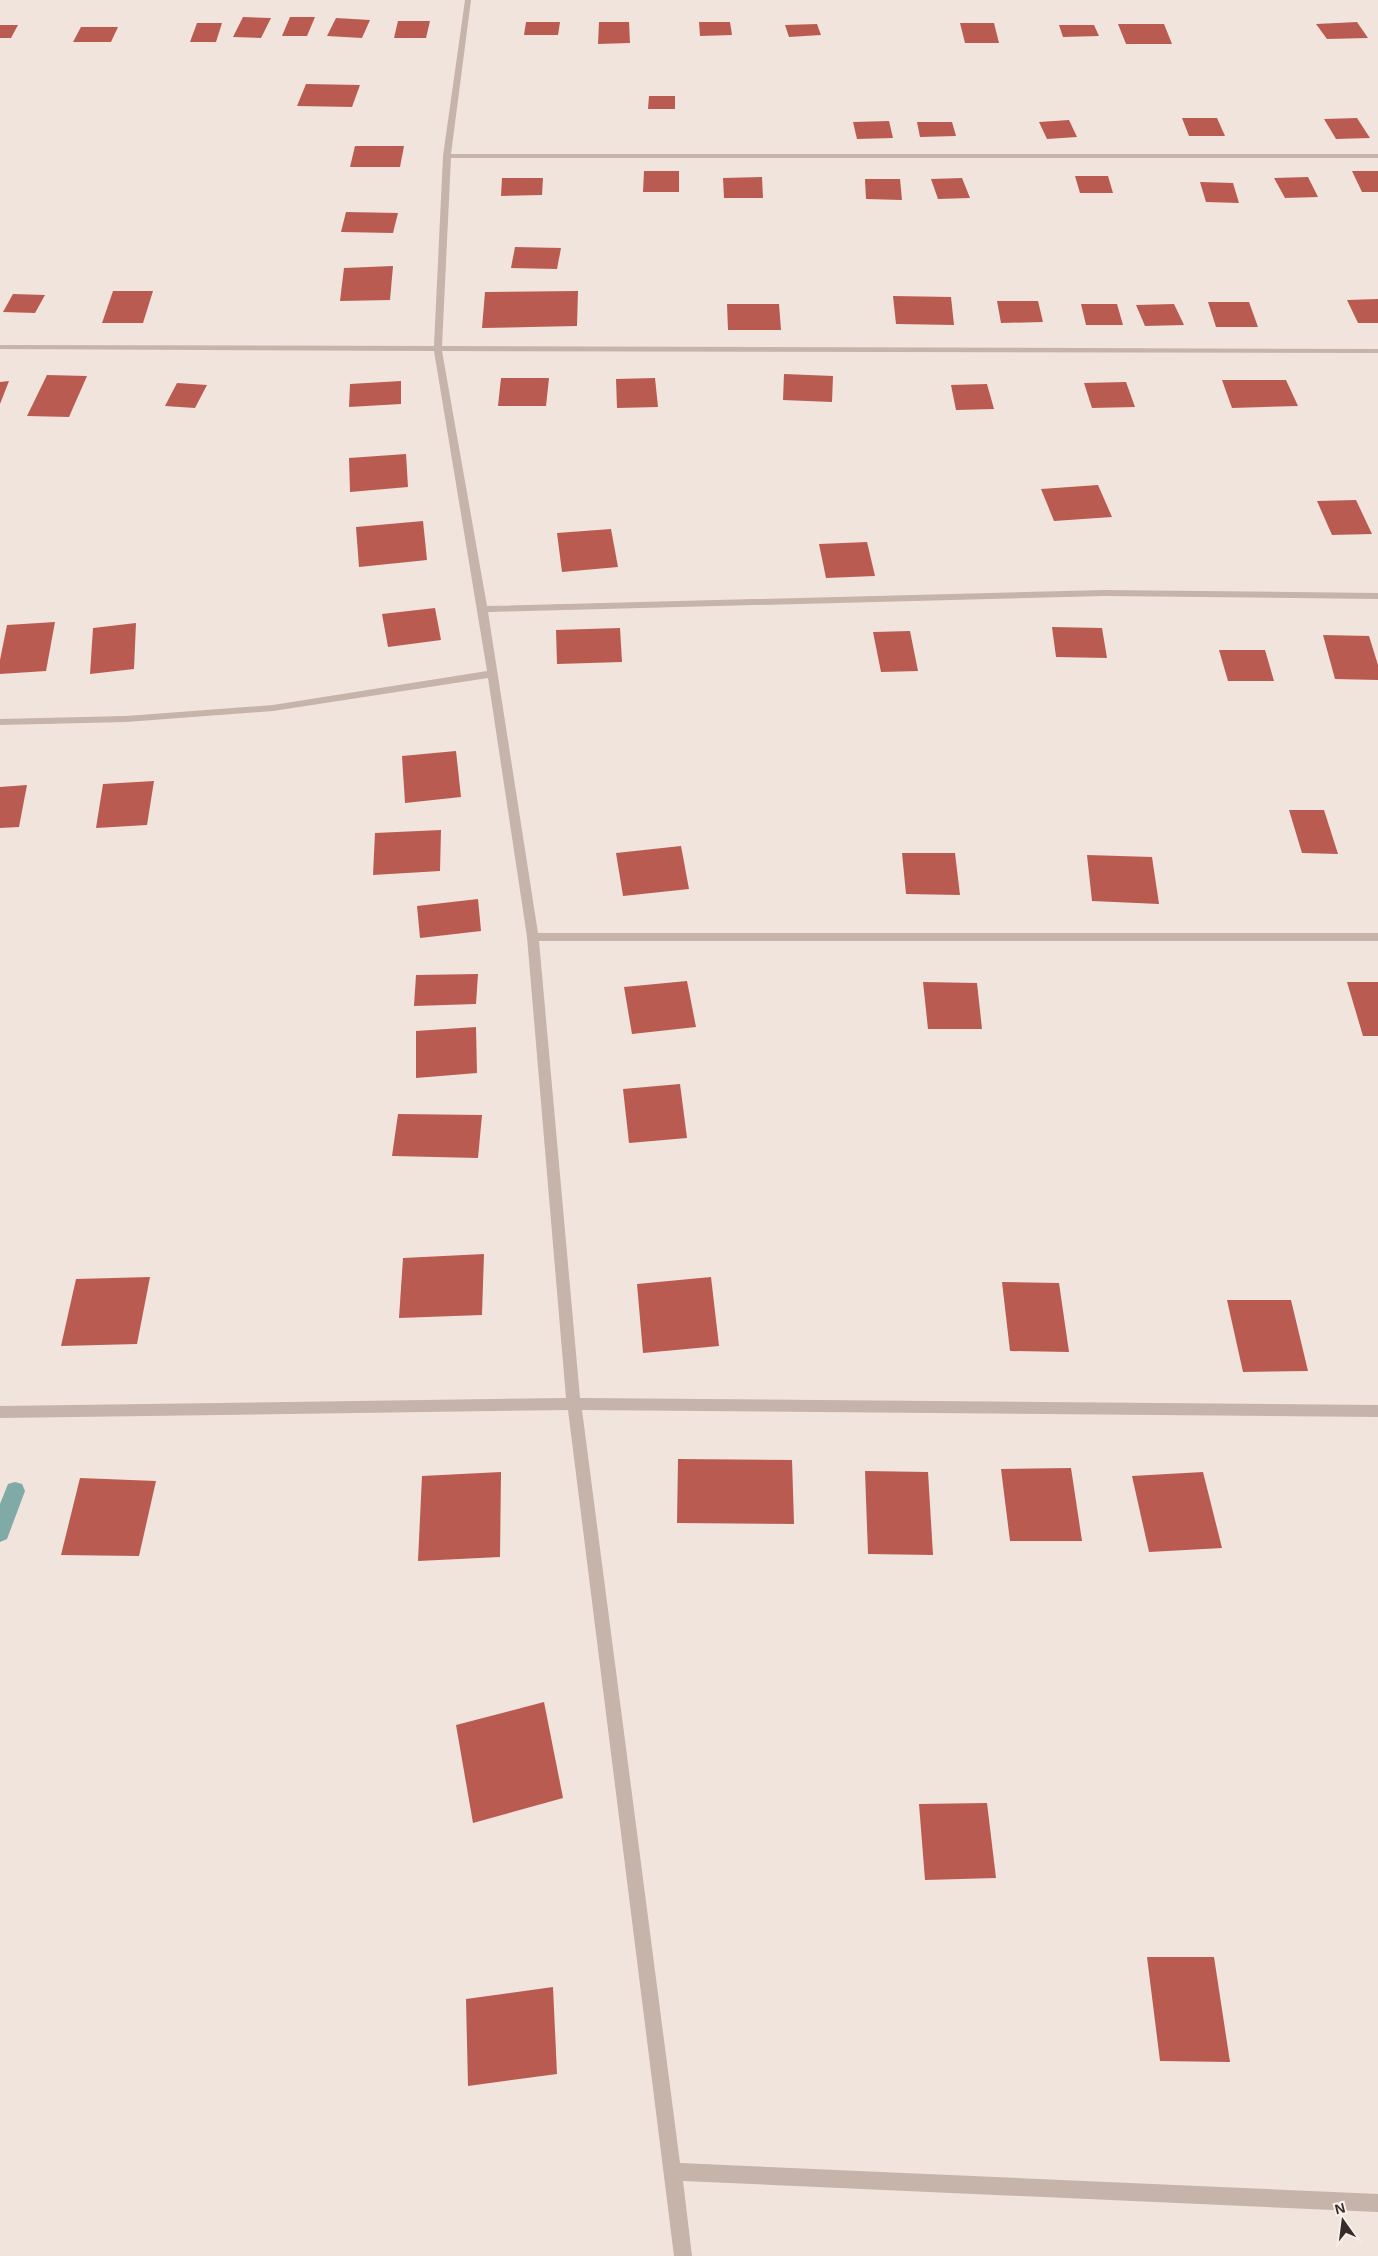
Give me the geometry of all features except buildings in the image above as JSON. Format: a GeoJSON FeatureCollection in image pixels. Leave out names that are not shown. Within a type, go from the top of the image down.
{"type":"FeatureCollection","features":[{"type":"Feature","properties":{"kind":"street"},"geometry":{"type":"LineString","coordinates":[[468,0],[447,156],[438,349],[483,609],[532,937],[574,1404],[674,2172],[683,2256]]}},
{"type":"Feature","properties":{"kind":"street"},"geometry":{"type":"LineString","coordinates":[[447,156],[1378,156]]}},
{"type":"Feature","properties":{"kind":"street"},"geometry":{"type":"LineString","coordinates":[[0,347],[1378,351]]}},
{"type":"Feature","properties":{"kind":"street"},"geometry":{"type":"LineString","coordinates":[[483,609],[1105,593],[1378,596]]}},
{"type":"Feature","properties":{"kind":"street"},"geometry":{"type":"LineString","coordinates":[[0,722],[126,719],[273,708],[492,674]]}},
{"type":"Feature","properties":{"kind":"street"},"geometry":{"type":"LineString","coordinates":[[532,937],[1378,937]]}},
{"type":"Feature","properties":{"kind":"street"},"geometry":{"type":"LineString","coordinates":[[0,1412],[574,1404],[1378,1411]]}},
{"type":"Feature","properties":{"kind":"street"},"geometry":{"type":"LineString","coordinates":[[674,2172],[1378,2203]]}},
{"type":"Feature","properties":{"kind":"waterway"},"geometry":{"type":"LineString","coordinates":[[0,1532],[15,1491]]}}]}
